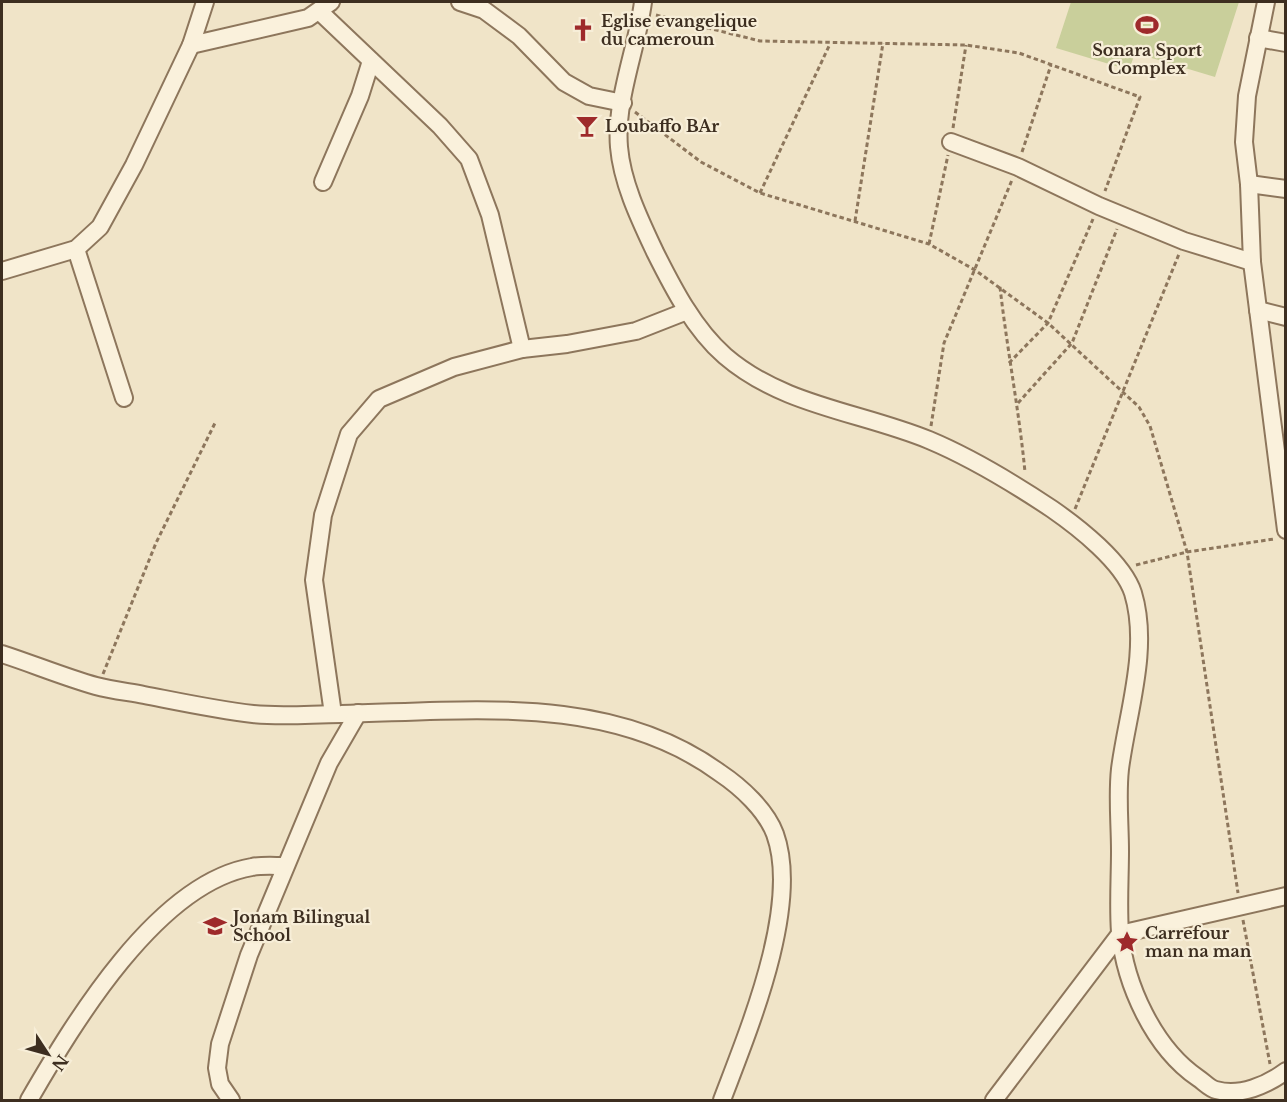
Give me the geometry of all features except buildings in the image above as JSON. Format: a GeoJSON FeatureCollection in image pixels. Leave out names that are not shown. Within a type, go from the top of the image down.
{"type":"FeatureCollection","features":[{"type":"Feature","properties":{"kind":"street"},"geometry":{"type":"LineString","coordinates":[[2,271],[76,249],[100,227],[134,165],[190,45],[205,2]]}},
{"type":"Feature","properties":{"kind":"street"},"geometry":{"type":"LineString","coordinates":[[460,2],[484,10],[510,29],[564,82],[589,96],[623,103]]}},
{"type":"Feature","properties":{"kind":"street"},"geometry":{"type":"LineString","coordinates":[[1266,2],[1246,96],[1244,142],[1249,184],[1252,262],[1280,534]]}},
{"type":"Feature","properties":{"kind":"street"},"geometry":{"type":"LineString","coordinates":[[190,45],[308,18],[325,6],[371,61],[440,126],[469,159],[490,215],[522,349]]}},
{"type":"Feature","properties":{"kind":"street"},"geometry":{"type":"LineString","coordinates":[[643,7],[623,103],[619,147],[628,185],[644,229],[687,311],[723,354],[754,377],[784,393],[929,440],[1027,492],[1070,522],[1120,570],[1132,590],[1137,615],[1138,645],[1120,772],[1120,934],[1137,998],[1151,1025],[1173,1056],[1186,1070],[1222,1095],[1245,1091],[1279,1076]]}},
{"type":"Feature","properties":{"kind":"street"},"geometry":{"type":"LineString","coordinates":[[1258,38],[1286,43]]}},
{"type":"Feature","properties":{"kind":"street"},"geometry":{"type":"LineString","coordinates":[[323,183],[360,96],[371,61]]}},
{"type":"Feature","properties":{"kind":"street"},"geometry":{"type":"LineString","coordinates":[[951,142],[1017,167],[1099,206],[1184,241],[1252,262]]}},
{"type":"Feature","properties":{"kind":"street"},"geometry":{"type":"LineString","coordinates":[[1249,184],[1286,189]]}},
{"type":"Feature","properties":{"kind":"street"},"geometry":{"type":"LineString","coordinates":[[76,249],[124,398]]}},
{"type":"Feature","properties":{"kind":"street"},"geometry":{"type":"LineString","coordinates":[[1258,310],[1286,317]]}},
{"type":"Feature","properties":{"kind":"street"},"geometry":{"type":"LineString","coordinates":[[333,714],[314,580],[323,515],[332,480],[349,434],[379,399],[454,367],[522,349],[567,344],[636,331],[687,311]]}},
{"type":"Feature","properties":{"kind":"street"},"geometry":{"type":"LineString","coordinates":[[2,654],[97,686],[254,714],[479,710],[579,716],[616,723],[657,735],[699,757],[748,797],[774,833],[781,861],[782,896],[766,970],[722,1101]]}},
{"type":"Feature","properties":{"kind":"street"},"geometry":{"type":"LineString","coordinates":[[231,1101],[223,1090],[218,1076],[220,1044],[249,955],[329,763],[358,713]]}},
{"type":"Feature","properties":{"kind":"street"},"geometry":{"type":"LineString","coordinates":[[29,1101],[64,1039],[97,991],[169,912],[199,888],[227,875],[252,867],[285,866]]}},
{"type":"Feature","properties":{"kind":"street"},"geometry":{"type":"LineString","coordinates":[[994,1101],[1120,934],[1286,896]]}},
{"type":"Feature","properties":{"kind":"path"},"geometry":{"type":"LineString","coordinates":[[643,7],[760,41],[966,45],[1019,53],[1140,97],[1099,206],[1048,322],[1009,363]]}},
{"type":"Feature","properties":{"kind":"path"},"geometry":{"type":"LineString","coordinates":[[855,221],[883,43]]}},
{"type":"Feature","properties":{"kind":"path"},"geometry":{"type":"LineString","coordinates":[[760,193],[830,44]]}},
{"type":"Feature","properties":{"kind":"path"},"geometry":{"type":"LineString","coordinates":[[929,440],[944,343],[1017,167],[1050,65]]}},
{"type":"Feature","properties":{"kind":"path"},"geometry":{"type":"LineString","coordinates":[[623,103],[701,162],[760,193],[928,244],[975,270],[1048,322],[1139,407],[1150,426],[1187,552],[1240,907],[1279,1076]]}},
{"type":"Feature","properties":{"kind":"path"},"geometry":{"type":"LineString","coordinates":[[1018,404],[1072,343],[1122,216]]}},
{"type":"Feature","properties":{"kind":"path"},"geometry":{"type":"LineString","coordinates":[[1070,522],[1184,241]]}},
{"type":"Feature","properties":{"kind":"path"},"geometry":{"type":"LineString","coordinates":[[1000,287],[1009,363],[1018,404],[1027,492]]}},
{"type":"Feature","properties":{"kind":"path"},"geometry":{"type":"LineString","coordinates":[[97,686],[156,543],[216,421]]}},
{"type":"Feature","properties":{"kind":"path"},"geometry":{"type":"LineString","coordinates":[[1120,570],[1187,552],[1280,534]]}},
{"type":"Feature","properties":{"kind":"green space","name":"Sonara Sport Complex"},"geometry":{"type":"Polygon","coordinates":[[[1071,2],[1239,2],[1215,77],[1135,53],[1129,70],[1056,48],[1071,2]]]}},
{"type":"Feature","properties":{"kind":"place","name":"Sonara Sport Complex"},"geometry":{"type":"Point","coordinates":[1147,25]}},
{"type":"Feature","properties":{"kind":"place","name":"Eglise evangelique du cameroun"},"geometry":{"type":"Point","coordinates":[583,30]}},
{"type":"Feature","properties":{"kind":"place","name":"Loubaffo BAr"},"geometry":{"type":"Point","coordinates":[587,126]}},
{"type":"Feature","properties":{"kind":"place","name":"Jonam Bilingual School"},"geometry":{"type":"Point","coordinates":[215,926]}},
{"type":"Feature","properties":{"kind":"place","name":"Carrefour man na man"},"geometry":{"type":"Point","coordinates":[1127,942]}}]}
